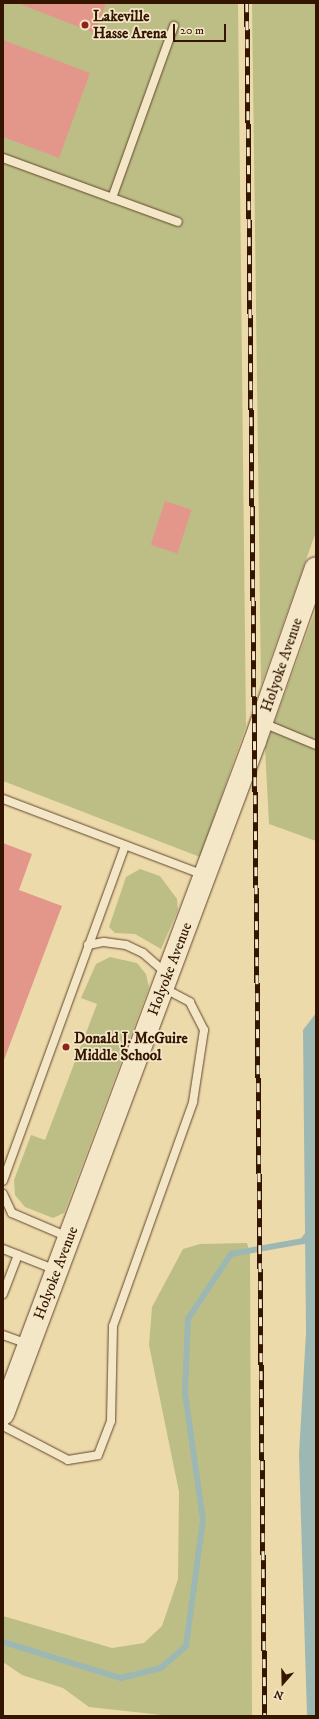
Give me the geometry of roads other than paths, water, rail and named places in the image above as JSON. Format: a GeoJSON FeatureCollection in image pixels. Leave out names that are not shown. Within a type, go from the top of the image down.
{"type":"FeatureCollection","features":[{"type":"Feature","properties":{"kind":"street","name":"Holyoke Avenue"},"geometry":{"type":"LineString","coordinates":[[3,1414],[262,722],[316,568]]}},
{"type":"Feature","properties":{"kind":"lane"},"geometry":{"type":"LineString","coordinates":[[112,198],[174,26]]}},
{"type":"Feature","properties":{"kind":"lane"},"geometry":{"type":"LineString","coordinates":[[3,158],[178,222]]}},
{"type":"Feature","properties":{"kind":"lane"},"geometry":{"type":"LineString","coordinates":[[262,722],[316,745]]}},
{"type":"Feature","properties":{"kind":"lane"},"geometry":{"type":"LineString","coordinates":[[3,798],[205,876]]}},
{"type":"Feature","properties":{"kind":"lane"},"geometry":{"type":"LineString","coordinates":[[3,1181],[125,845]]}},
{"type":"Feature","properties":{"kind":"lane"},"geometry":{"type":"LineString","coordinates":[[3,1426],[68,1460],[98,1455],[111,1421],[112,1326],[192,1102],[204,1030],[190,1002],[165,981],[143,953],[126,945],[104,942],[88,945]]}},
{"type":"Feature","properties":{"kind":"lane"},"geometry":{"type":"LineString","coordinates":[[3,1194],[12,1213],[69,1238]]}},
{"type":"Feature","properties":{"kind":"lane"},"geometry":{"type":"LineString","coordinates":[[3,1249],[57,1270]]}},
{"type":"Feature","properties":{"kind":"lane"},"geometry":{"type":"LineString","coordinates":[[3,1294],[18,1255]]}},
{"type":"Feature","properties":{"kind":"lane"},"geometry":{"type":"LineString","coordinates":[[3,1335],[29,1345]]}},
{"type":"Feature","properties":{"kind":"water"},"geometry":{"type":"Polygon","coordinates":[[[316,1013],[316,1716],[307,1716],[299,1454],[306,1332],[303,1030],[316,1013]]]}},
{"type":"Feature","properties":{"kind":"waterway"},"geometry":{"type":"LineString","coordinates":[[3,1642],[121,1678],[161,1668],[186,1646],[203,1520],[185,1393],[188,1319],[231,1254],[303,1241],[316,1224]]}},
{"type":"Feature","properties":{"kind":"railway"},"geometry":{"type":"LineString","coordinates":[[247,3],[265,1716]]}},
{"type":"Feature","properties":{"kind":"place","name":"Lakeville Hasse Arena"},"geometry":{"type":"Point","coordinates":[85,25]}},
{"type":"Feature","properties":{"kind":"place","name":"Donald J. McGuire Middle School"},"geometry":{"type":"Point","coordinates":[66,1047]}}]}
